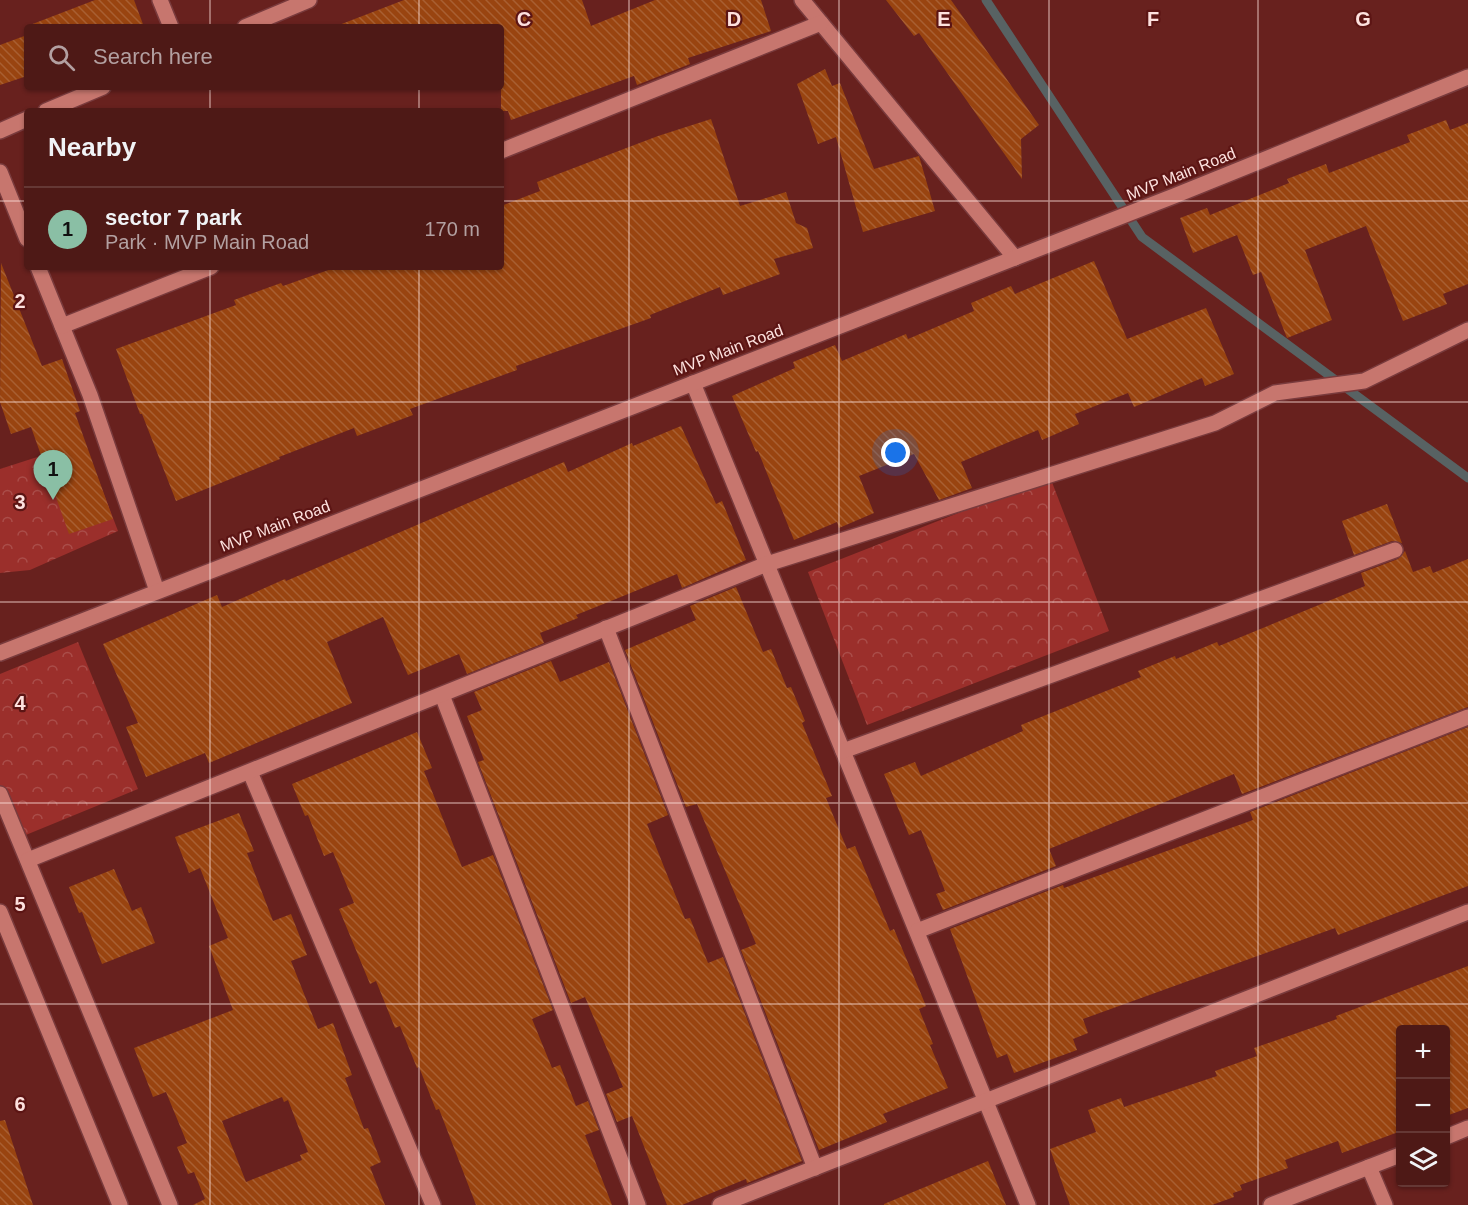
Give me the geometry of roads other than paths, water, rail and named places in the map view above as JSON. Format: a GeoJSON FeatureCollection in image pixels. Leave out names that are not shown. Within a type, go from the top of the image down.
{"type":"FeatureCollection","features":[{"type":"Feature","properties":{"kind":"street"},"geometry":{"type":"LineString","coordinates":[[160,0],[170,24]]}},
{"type":"Feature","properties":{"kind":"street"},"geometry":{"type":"LineString","coordinates":[[252,24],[309,0]]}},
{"type":"Feature","properties":{"kind":"street"},"geometry":{"type":"LineString","coordinates":[[802,0],[1015,258]]}},
{"type":"Feature","properties":{"kind":"street"},"geometry":{"type":"LineString","coordinates":[[504,150],[821,23]]}},
{"type":"Feature","properties":{"kind":"street","name":"MVP Main Road"},"geometry":{"type":"LineString","coordinates":[[0,653],[1174,196],[1468,77]]}},
{"type":"Feature","properties":{"kind":"street"},"geometry":{"type":"LineString","coordinates":[[53,108],[96,90]]}},
{"type":"Feature","properties":{"kind":"street"},"geometry":{"type":"LineString","coordinates":[[0,131],[24,120]]}},
{"type":"Feature","properties":{"kind":"street"},"geometry":{"type":"LineString","coordinates":[[0,172],[24,232]]}},
{"type":"Feature","properties":{"kind":"street"},"geometry":{"type":"LineString","coordinates":[[39,270],[90,395],[157,591]]}},
{"type":"Feature","properties":{"kind":"street"},"geometry":{"type":"LineString","coordinates":[[62,326],[202,270]]}},
{"type":"Feature","properties":{"kind":"street"},"geometry":{"type":"LineString","coordinates":[[28,860],[767,564],[1215,423],[1275,393],[1364,381],[1468,330]]}},
{"type":"Feature","properties":{"kind":"street"},"geometry":{"type":"LineString","coordinates":[[693,383],[1028,1205]]}},
{"type":"Feature","properties":{"kind":"street"},"geometry":{"type":"LineString","coordinates":[[843,751],[1395,550]]}},
{"type":"Feature","properties":{"kind":"street"},"geometry":{"type":"LineString","coordinates":[[606,628],[815,1168]]}},
{"type":"Feature","properties":{"kind":"street"},"geometry":{"type":"LineString","coordinates":[[442,695],[638,1205]]}},
{"type":"Feature","properties":{"kind":"street"},"geometry":{"type":"LineString","coordinates":[[917,931],[1468,717]]}},
{"type":"Feature","properties":{"kind":"street"},"geometry":{"type":"LineString","coordinates":[[250,772],[433,1205]]}},
{"type":"Feature","properties":{"kind":"street"},"geometry":{"type":"LineString","coordinates":[[0,794],[170,1205]]}},
{"type":"Feature","properties":{"kind":"street"},"geometry":{"type":"LineString","coordinates":[[0,912],[120,1205]]}},
{"type":"Feature","properties":{"kind":"street"},"geometry":{"type":"LineString","coordinates":[[720,1205],[1468,912]]}},
{"type":"Feature","properties":{"kind":"street"},"geometry":{"type":"LineString","coordinates":[[1450,1135],[1468,1128]]}},
{"type":"Feature","properties":{"kind":"street"},"geometry":{"type":"LineString","coordinates":[[1271,1205],[1396,1157]]}},
{"type":"Feature","properties":{"kind":"street"},"geometry":{"type":"LineString","coordinates":[[1370,1167],[1385,1205]]}},
{"type":"Feature","properties":{"kind":"waterway"},"geometry":{"type":"LineString","coordinates":[[986,0],[1142,237],[1468,478]]}},
{"type":"Feature","properties":{"kind":"place","name":"sector 7 park"},"geometry":{"type":"Point","coordinates":[53,500]}}]}
